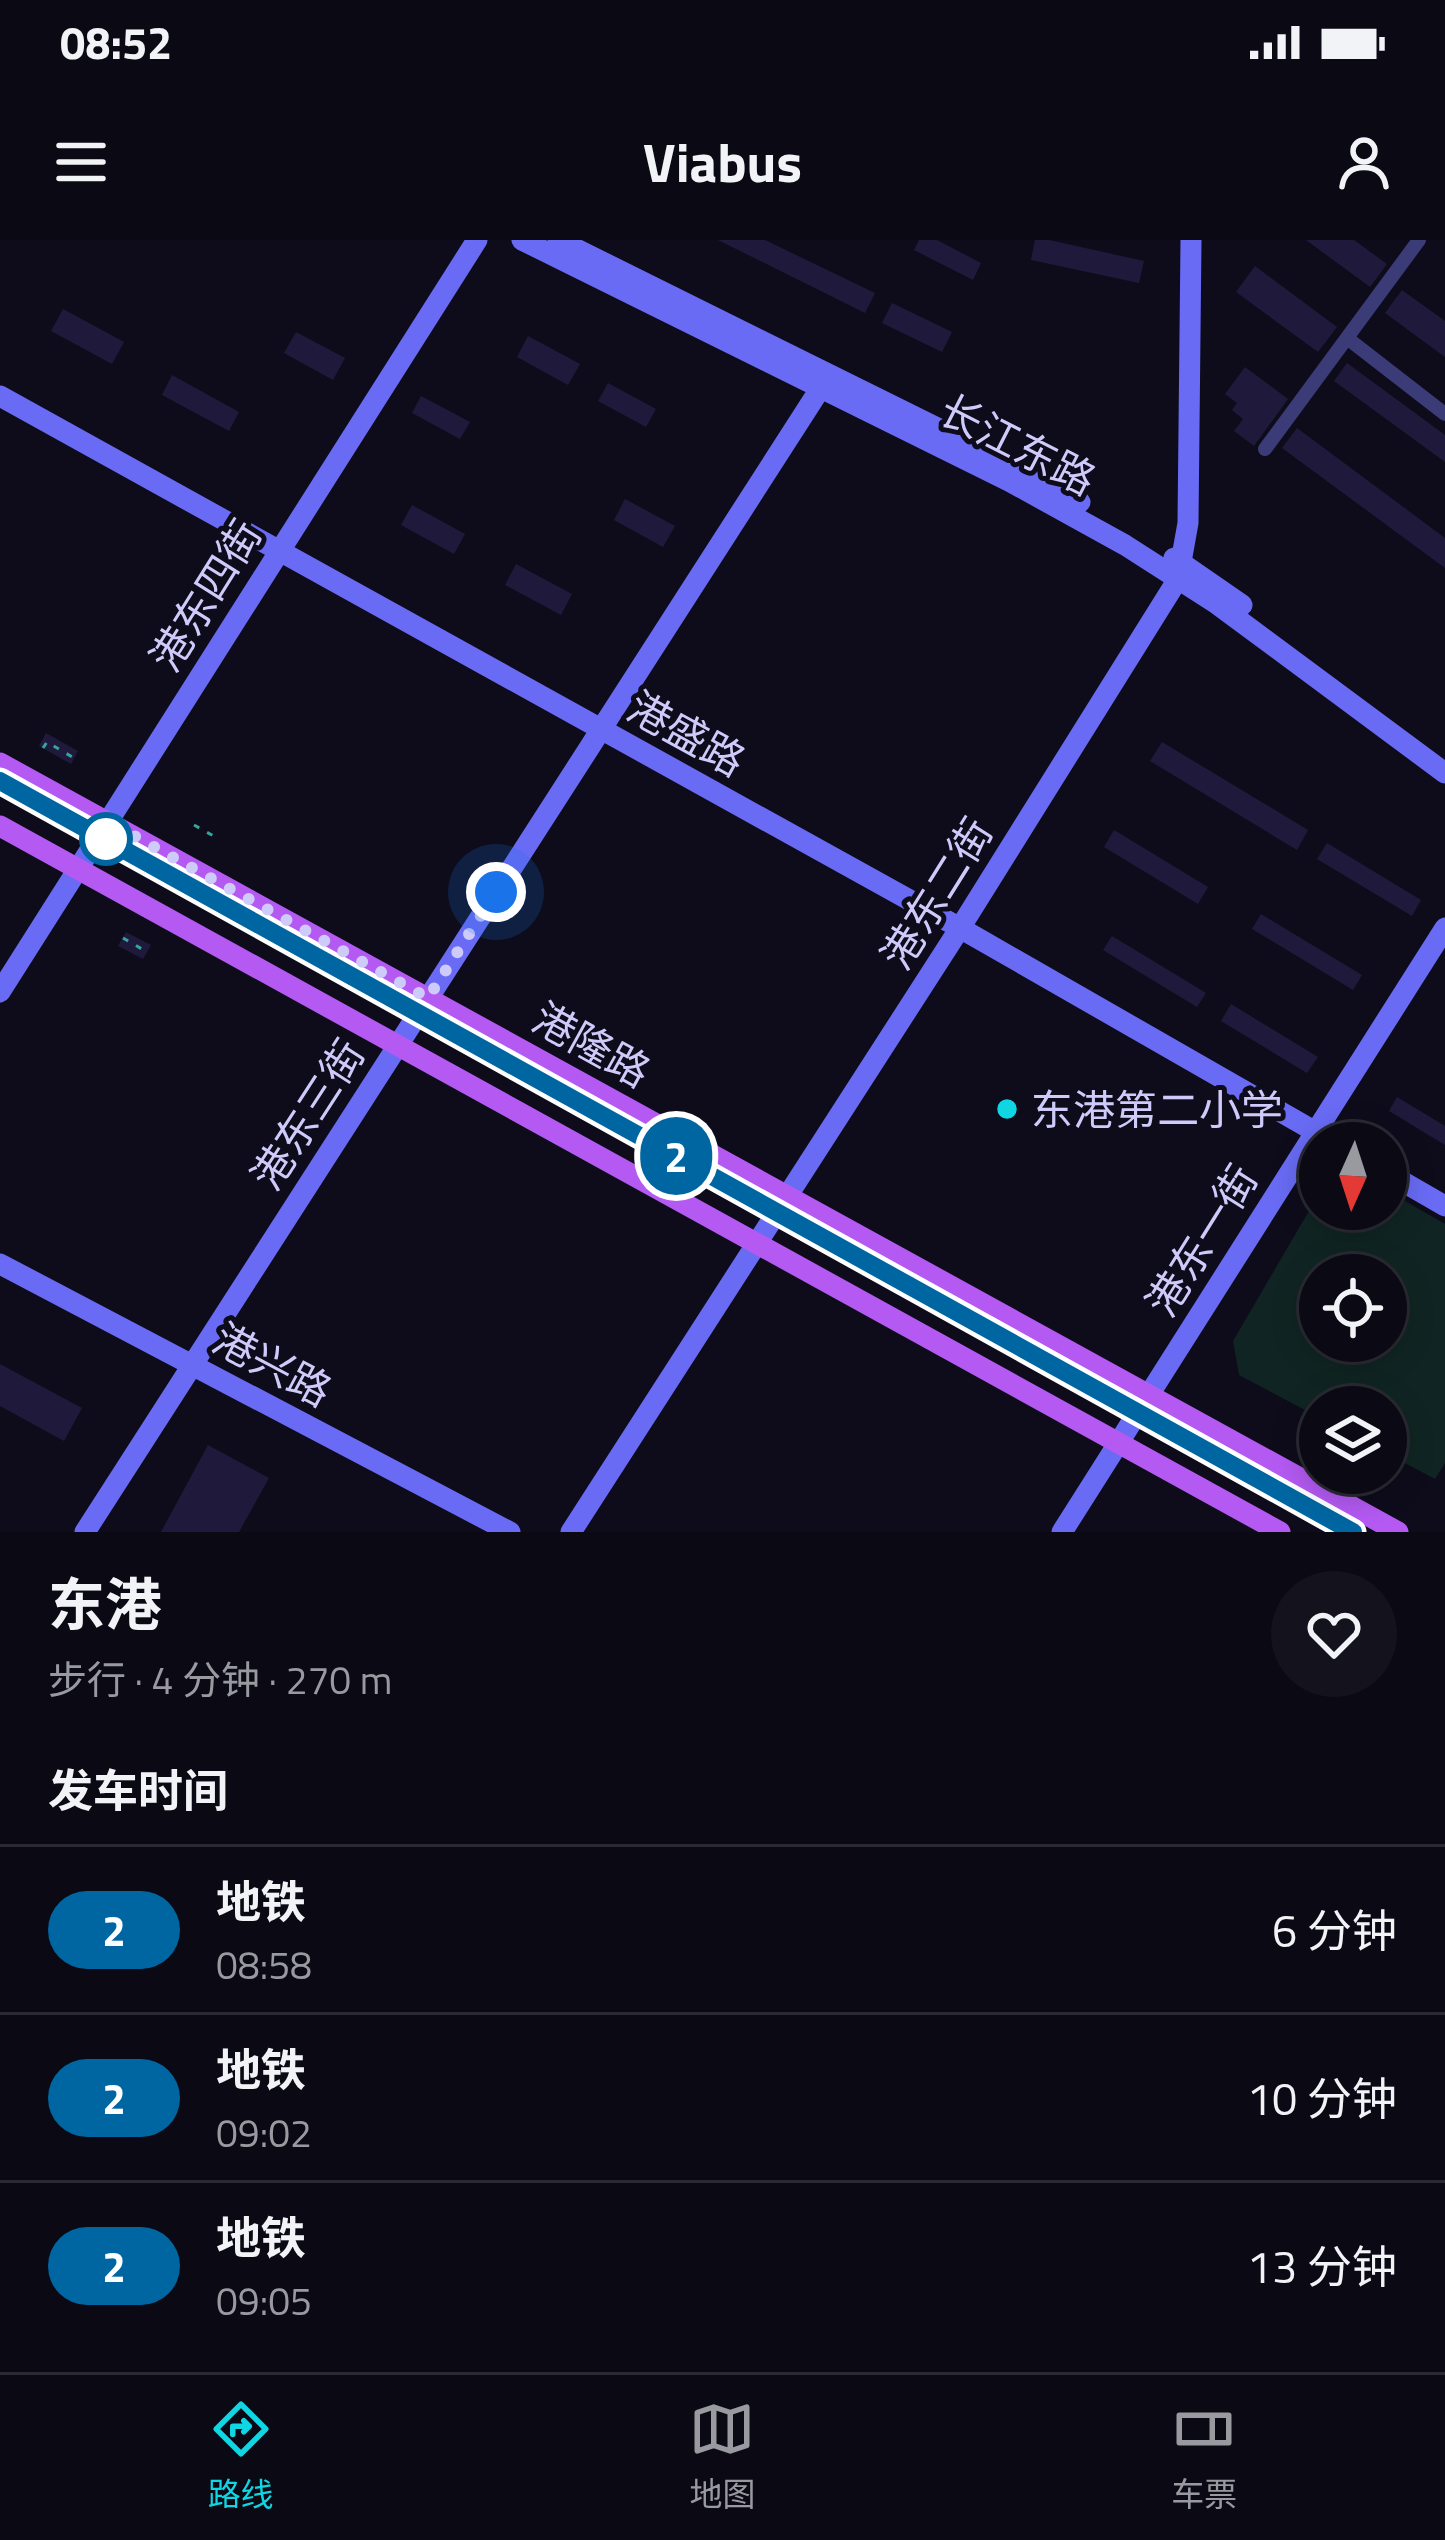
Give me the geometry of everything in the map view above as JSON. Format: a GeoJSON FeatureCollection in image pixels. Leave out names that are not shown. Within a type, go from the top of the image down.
{"type":"FeatureCollection","features":[{"type":"Feature","properties":{"kind":"main road","name":"港隆路"},"geometry":{"type":"LineString","coordinates":[[0,763],[1398,1532]]}},
{"type":"Feature","properties":{"kind":"main road"},"geometry":{"type":"LineString","coordinates":[[0,826],[1280,1532]]}},
{"type":"Feature","properties":{"kind":"street","name":"港东四街"},"geometry":{"type":"LineString","coordinates":[[0,992],[477,240]]}},
{"type":"Feature","properties":{"kind":"street","name":"长江东路"},"geometry":{"type":"LineString","coordinates":[[522,240],[825,381]]}},
{"type":"Feature","properties":{"kind":"street","name":"长江东路"},"geometry":{"type":"LineString","coordinates":[[558,240],[1179,571],[1219,587],[1445,755]]}},
{"type":"Feature","properties":{"kind":"street","name":"港东二街"},"geometry":{"type":"LineString","coordinates":[[571,1532],[960,928],[1179,571],[1188,523],[1192,240]]}},
{"type":"Feature","properties":{"kind":"street"},"geometry":{"type":"LineString","coordinates":[[1265,449],[1419,240]]}},
{"type":"Feature","properties":{"kind":"street"},"geometry":{"type":"LineString","coordinates":[[1347,338],[1445,414]]}},
{"type":"Feature","properties":{"kind":"street","name":"港东三街"},"geometry":{"type":"LineString","coordinates":[[85,1532],[825,381]]}},
{"type":"Feature","properties":{"kind":"street","name":"港盛路"},"geometry":{"type":"LineString","coordinates":[[0,395],[960,928],[1299,1127]]}},
{"type":"Feature","properties":{"kind":"street","name":"长江东路"},"geometry":{"type":"LineString","coordinates":[[1179,571],[1445,773]]}},
{"type":"Feature","properties":{"kind":"street","name":"港东一街"},"geometry":{"type":"LineString","coordinates":[[1335,1122],[1445,928]]}},
{"type":"Feature","properties":{"kind":"street","name":"港东一街"},"geometry":{"type":"LineString","coordinates":[[1337,1122],[1445,953]]}},
{"type":"Feature","properties":{"kind":"street","name":"港东一街"},"geometry":{"type":"LineString","coordinates":[[1062,1532],[1124,1447],[1299,1180]]}},
{"type":"Feature","properties":{"kind":"street"},"geometry":{"type":"LineString","coordinates":[[1407,1184],[1445,1206]]}},
{"type":"Feature","properties":{"kind":"street","name":"港兴路"},"geometry":{"type":"LineString","coordinates":[[0,1264],[510,1532]]}},
{"type":"Feature","properties":{"kind":"street","name":"港东一街"},"geometry":{"type":"LineString","coordinates":[[1079,1532],[1124,1447]]}},
{"type":"Feature","properties":{"kind":"path"},"geometry":{"type":"LineString","coordinates":[[43,748],[47,742],[74,758]]}},
{"type":"Feature","properties":{"kind":"path"},"geometry":{"type":"LineString","coordinates":[[194,825],[219,838]]}},
{"type":"Feature","properties":{"kind":"path"},"geometry":{"type":"LineString","coordinates":[[123,938],[148,952]]}},
{"type":"Feature","properties":{"kind":"green space"},"geometry":{"type":"Polygon","coordinates":[[[1407,1202],[1445,1224],[1445,1463],[1435,1479],[1407,1464],[1407,1386],[1299,1386],[1299,1407],[1239,1375],[1233,1341],[1299,1228],[1407,1230],[1407,1202]]]}},
{"type":"Feature","properties":{"kind":"building"},"geometry":{"type":"Polygon","coordinates":[[[718,240],[765,240],[875,293],[865,313],[718,240]]]}},
{"type":"Feature","properties":{"kind":"building"},"geometry":{"type":"Polygon","coordinates":[[[919,240],[937,240],[981,263],[973,280],[914,250],[919,240]]]}},
{"type":"Feature","properties":{"kind":"building"},"geometry":{"type":"Polygon","coordinates":[[[1035,240],[1144,261],[1139,283],[1031,260],[1035,240]]]}},
{"type":"Feature","properties":{"kind":"building"},"geometry":{"type":"Polygon","coordinates":[[[1306,240],[1354,240],[1387,264],[1370,287],[1306,240]]]}},
{"type":"Feature","properties":{"kind":"building"},"geometry":{"type":"Polygon","coordinates":[[[1255,266],[1337,327],[1318,352],[1236,292],[1255,266]]]}},
{"type":"Feature","properties":{"kind":"building"},"geometry":{"type":"Polygon","coordinates":[[[1402,290],[1445,321],[1445,357],[1385,313],[1402,290]]]}},
{"type":"Feature","properties":{"kind":"building"},"geometry":{"type":"Polygon","coordinates":[[[892,303],[952,332],[942,352],[882,323],[892,303]]]}},
{"type":"Feature","properties":{"kind":"building"},"geometry":{"type":"Polygon","coordinates":[[[63,309],[124,342],[112,364],[51,331],[63,309]]]}},
{"type":"Feature","properties":{"kind":"building"},"geometry":{"type":"Polygon","coordinates":[[[296,332],[345,358],[333,380],[284,353],[296,332]]]}},
{"type":"Feature","properties":{"kind":"building"},"geometry":{"type":"Polygon","coordinates":[[[528,336],[580,364],[568,385],[517,357],[528,336]]]}},
{"type":"Feature","properties":{"kind":"building"},"geometry":{"type":"Polygon","coordinates":[[[1347,363],[1445,435],[1445,462],[1334,381],[1347,363]]]}},
{"type":"Feature","properties":{"kind":"building"},"geometry":{"type":"Polygon","coordinates":[[[1245,367],[1288,399],[1254,446],[1234,431],[1243,419],[1232,410],[1237,403],[1225,394],[1245,367]]]}},
{"type":"Feature","properties":{"kind":"building"},"geometry":{"type":"Polygon","coordinates":[[[172,375],[239,412],[229,431],[162,395],[172,375]]]}},
{"type":"Feature","properties":{"kind":"building"},"geometry":{"type":"Polygon","coordinates":[[[608,383],[656,409],[646,427],[598,401],[608,383]]]}},
{"type":"Feature","properties":{"kind":"building"},"geometry":{"type":"Polygon","coordinates":[[[421,396],[470,422],[460,439],[412,413],[421,396]]]}},
{"type":"Feature","properties":{"kind":"building"},"geometry":{"type":"Polygon","coordinates":[[[1297,428],[1445,538],[1445,568],[1282,448],[1297,428]]]}},
{"type":"Feature","properties":{"kind":"building"},"geometry":{"type":"Polygon","coordinates":[[[625,499],[675,526],[663,547],[614,520],[625,499]]]}},
{"type":"Feature","properties":{"kind":"building"},"geometry":{"type":"Polygon","coordinates":[[[412,505],[465,534],[454,554],[401,525],[412,505]]]}},
{"type":"Feature","properties":{"kind":"building"},"geometry":{"type":"Polygon","coordinates":[[[516,564],[572,594],[561,615],[505,585],[516,564]]]}},
{"type":"Feature","properties":{"kind":"building"},"geometry":{"type":"Polygon","coordinates":[[[46,733],[78,751],[71,764],[39,746],[46,733]]]}},
{"type":"Feature","properties":{"kind":"building"},"geometry":{"type":"Polygon","coordinates":[[[1162,742],[1308,830],[1297,850],[1150,761],[1162,742]]]}},
{"type":"Feature","properties":{"kind":"building"},"geometry":{"type":"Polygon","coordinates":[[[1114,830],[1208,887],[1198,904],[1104,847],[1114,830]]]}},
{"type":"Feature","properties":{"kind":"building"},"geometry":{"type":"Polygon","coordinates":[[[1327,843],[1421,900],[1412,916],[1317,859],[1327,843]]]}},
{"type":"Feature","properties":{"kind":"building"},"geometry":{"type":"Polygon","coordinates":[[[1261,914],[1362,975],[1353,990],[1252,929],[1261,914]]]}},
{"type":"Feature","properties":{"kind":"building"},"geometry":{"type":"Polygon","coordinates":[[[126,932],[151,945],[143,959],[118,946],[126,932]]]}},
{"type":"Feature","properties":{"kind":"building"},"geometry":{"type":"Polygon","coordinates":[[[1112,936],[1206,993],[1197,1007],[1103,950],[1112,936]]]}},
{"type":"Feature","properties":{"kind":"building"},"geometry":{"type":"Polygon","coordinates":[[[1231,1004],[1318,1057],[1307,1073],[1221,1021],[1231,1004]]]}},
{"type":"Feature","properties":{"kind":"building"},"geometry":{"type":"Polygon","coordinates":[[[1397,1097],[1445,1126],[1445,1145],[1389,1111],[1397,1097]]]}},
{"type":"Feature","properties":{"kind":"building"},"geometry":{"type":"Polygon","coordinates":[[[0,1364],[82,1408],[64,1441],[0,1406],[0,1364]]]}},
{"type":"Feature","properties":{"kind":"building"},"geometry":{"type":"Polygon","coordinates":[[[208,1445],[269,1478],[239,1532],[161,1532],[208,1445]]]}},
{"type":"Feature","properties":{"kind":"metro line","name":"2"},"geometry":{"type":"LineString","coordinates":[[0,781],[1353,1532]]}},
{"type":"Feature","properties":{"kind":"place","name":"东港第二小学"},"geometry":{"type":"Point","coordinates":[1007,1109]}},
{"type":"Feature","properties":{"kind":"route"},"geometry":{"type":"LineString","coordinates":[[106,839],[95,839],[107,821],[428,998],[496,892]]}}]}
